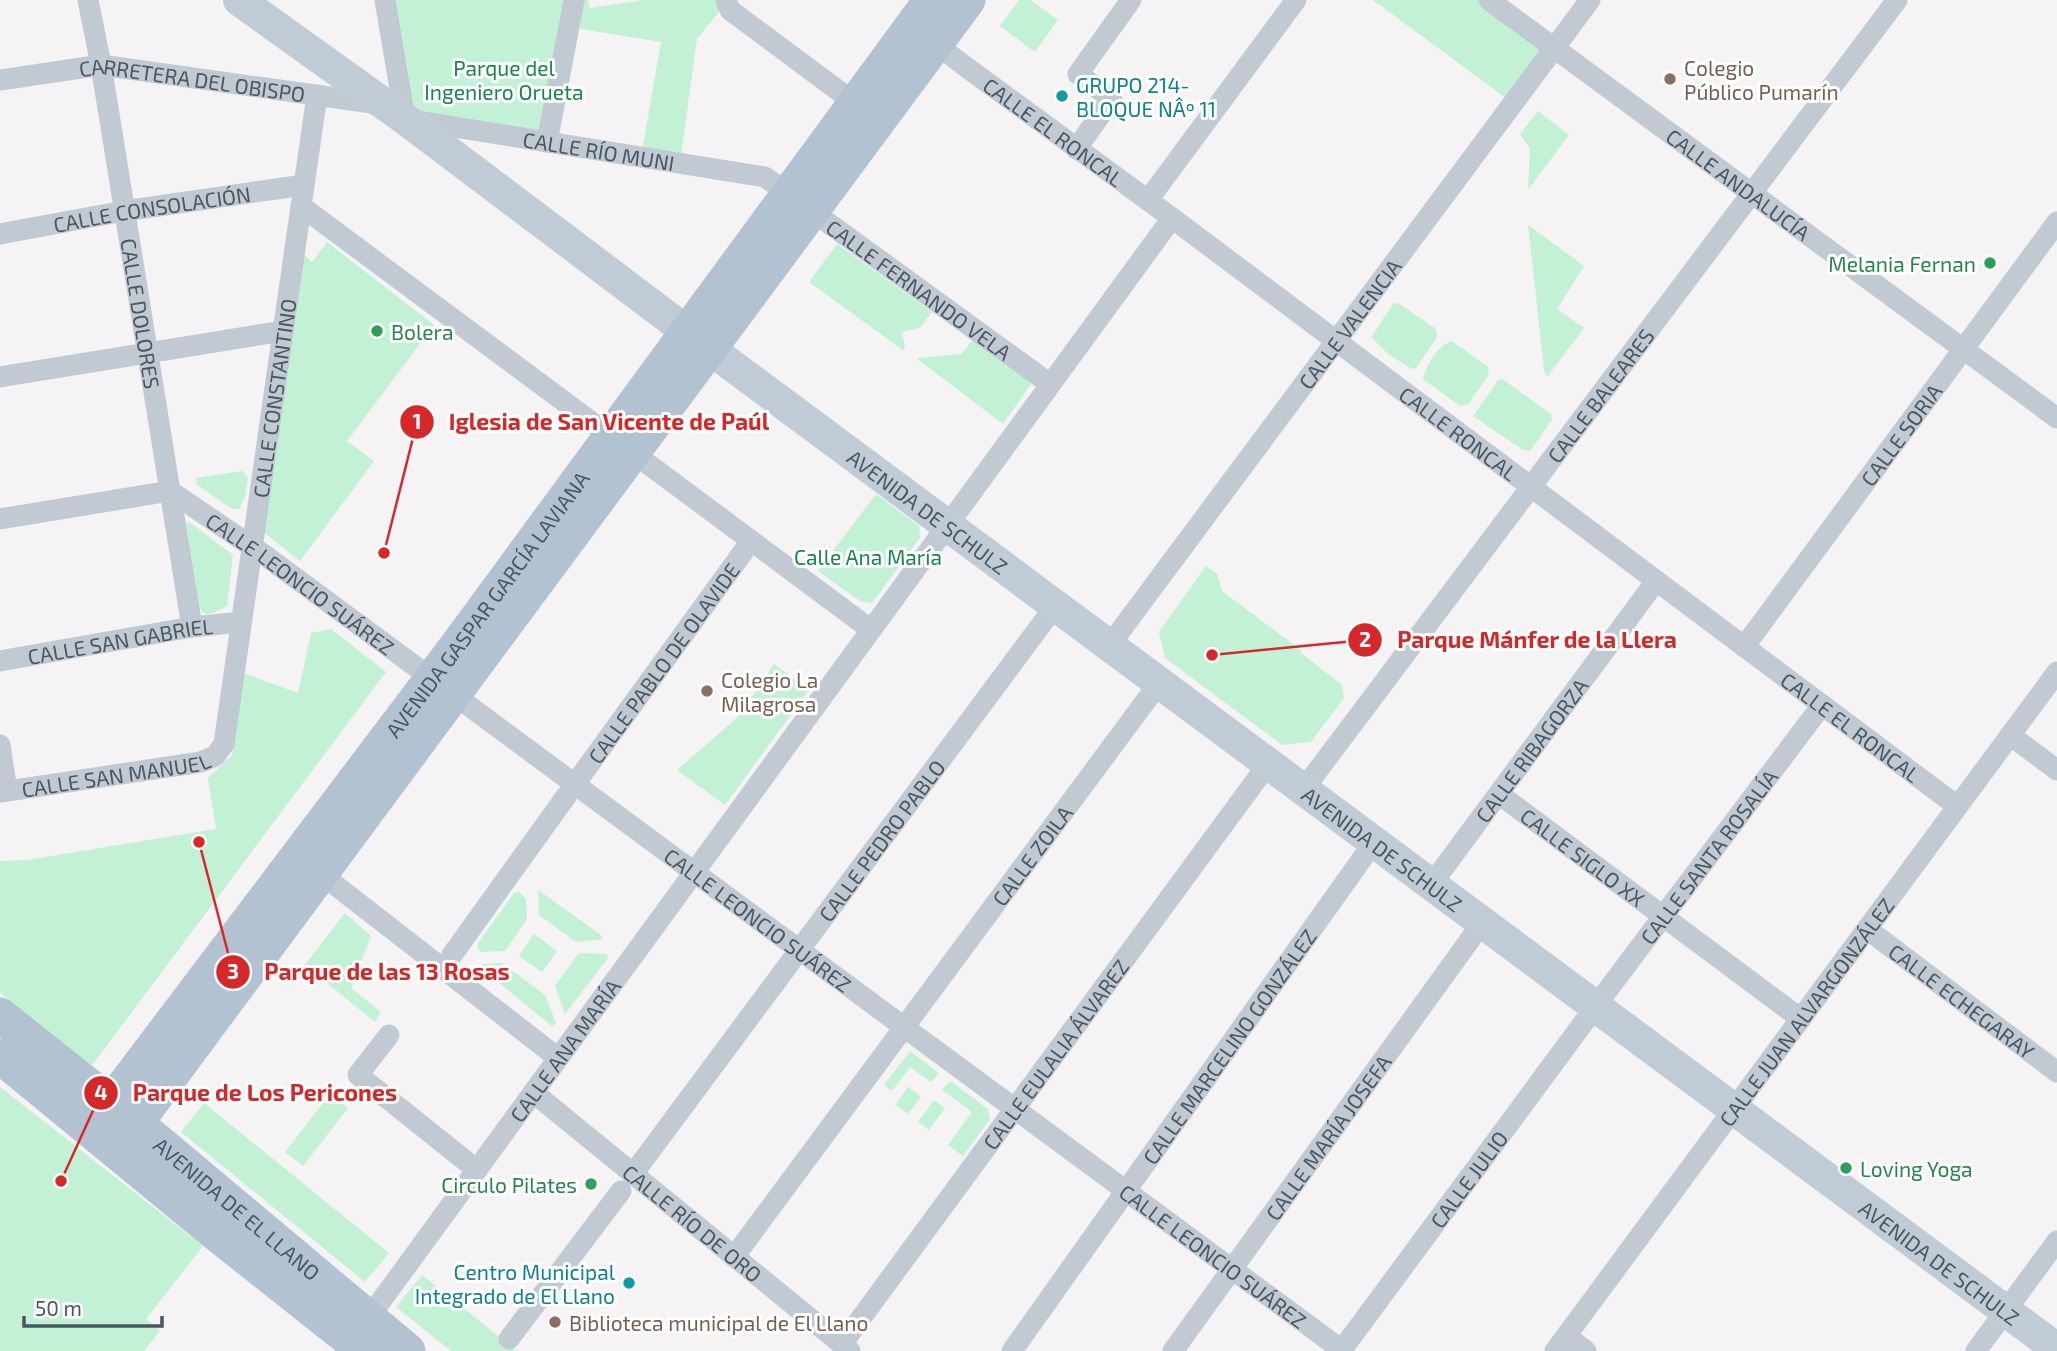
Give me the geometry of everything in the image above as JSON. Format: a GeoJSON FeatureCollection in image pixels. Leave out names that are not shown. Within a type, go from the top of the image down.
{"type":"FeatureCollection","features":[{"type":"Feature","properties":{"kind":"main road","name":"AVENIDA GASPAR GARCÍA LAVIANA"},"geometry":{"type":"LineString","coordinates":[[111,1127],[443,686],[801,202],[936,44],[968,0]]}},
{"type":"Feature","properties":{"kind":"main road","name":"AVENIDA GASPAR GARCÍA LAVIANA"},"geometry":{"type":"LineString","coordinates":[[801,202],[855,103],[932,1]]}},
{"type":"Feature","properties":{"kind":"main road","name":"AVENIDA GASPAR GARCÍA LAVIANA"},"geometry":{"type":"LineString","coordinates":[[111,1127],[321,874],[443,686]]}},
{"type":"Feature","properties":{"kind":"main road","name":"AVENIDA DE EL LLANO"},"geometry":{"type":"LineString","coordinates":[[0,1015],[111,1127],[361,1336],[408,1351]]}},
{"type":"Feature","properties":{"kind":"main road","name":"AVENIDA DE EL LLANO"},"geometry":{"type":"LineString","coordinates":[[0,1056],[111,1127]]}},
{"type":"Feature","properties":{"kind":"street","name":"CALLE DOLORES"},"geometry":{"type":"LineString","coordinates":[[88,0],[176,514],[192,627]]}},
{"type":"Feature","properties":{"kind":"street","name":"AVENIDA DE SCHULZ"},"geometry":{"type":"LineString","coordinates":[[239,0],[395,112],[698,341],[2057,1349]]}},
{"type":"Feature","properties":{"kind":"street"},"geometry":{"type":"LineString","coordinates":[[385,0],[395,112]]}},
{"type":"Feature","properties":{"kind":"street"},"geometry":{"type":"LineString","coordinates":[[547,142],[574,0]]}},
{"type":"Feature","properties":{"kind":"street"},"geometry":{"type":"LineString","coordinates":[[726,0],[730,10],[855,103]]}},
{"type":"Feature","properties":{"kind":"street"},"geometry":{"type":"LineString","coordinates":[[1076,149],[1112,99],[1078,74],[1131,0]]}},
{"type":"Feature","properties":{"kind":"street"},"geometry":{"type":"LineString","coordinates":[[1148,200],[1296,0]]}},
{"type":"Feature","properties":{"kind":"street","name":"CALLE ANDALUCÍA"},"geometry":{"type":"LineString","coordinates":[[1489,0],[2057,418]]}},
{"type":"Feature","properties":{"kind":"street","name":"CALLE VALENCIA"},"geometry":{"type":"LineString","coordinates":[[1109,646],[1590,0]]}},
{"type":"Feature","properties":{"kind":"street","name":"CALLE BALEARES"},"geometry":{"type":"LineString","coordinates":[[1303,790],[1897,0]]}},
{"type":"Feature","properties":{"kind":"street","name":"AVENIDA GASPAR GARCÍA LAVIANA"},"geometry":{"type":"LineString","coordinates":[[932,1],[933,24],[929,35],[936,44]]}},
{"type":"Feature","properties":{"kind":"street","name":"CALLE EL RONCAL"},"geometry":{"type":"LineString","coordinates":[[936,44],[1172,218]]}},
{"type":"Feature","properties":{"kind":"street","name":"CARRETERA DEL OBISPO"},"geometry":{"type":"LineString","coordinates":[[0,80],[101,65],[317,94],[395,112]]}},
{"type":"Feature","properties":{"kind":"street","name":"CALLE CONSTANTINO"},"geometry":{"type":"LineString","coordinates":[[224,744],[317,94]]}},
{"type":"Feature","properties":{"kind":"street","name":"CALLE RÍO MUNI"},"geometry":{"type":"LineString","coordinates":[[395,112],[547,142],[765,177],[801,202]]}},
{"type":"Feature","properties":{"kind":"street"},"geometry":{"type":"LineString","coordinates":[[302,196],[622,445],[870,629]]}},
{"type":"Feature","properties":{"kind":"street","name":"CALLE CONSOLACIÓN"},"geometry":{"type":"LineString","coordinates":[[0,233],[124,211],[302,196]]}},
{"type":"Feature","properties":{"kind":"street","name":"CALLE FERNANDO VELA"},"geometry":{"type":"LineString","coordinates":[[801,202],[1050,384]]}},
{"type":"Feature","properties":{"kind":"street","name":"CALLE RONCAL"},"geometry":{"type":"LineString","coordinates":[[1172,218],[1744,647]]}},
{"type":"Feature","properties":{"kind":"street","name":"CALLE ANA MARÍA"},"geometry":{"type":"LineString","coordinates":[[361,1336],[558,1058],[1172,218]]}},
{"type":"Feature","properties":{"kind":"street","name":"CALLE SORIA"},"geometry":{"type":"LineString","coordinates":[[1744,647],[2057,222]]}},
{"type":"Feature","properties":{"kind":"street"},"geometry":{"type":"LineString","coordinates":[[0,377],[284,331]]}},
{"type":"Feature","properties":{"kind":"street"},"geometry":{"type":"LineString","coordinates":[[0,519],[170,491]]}},
{"type":"Feature","properties":{"kind":"street","name":"CALLE LEONCIO SUÁREZ"},"geometry":{"type":"LineString","coordinates":[[170,491],[252,546],[443,686],[571,790],[694,872],[1342,1351]]}},
{"type":"Feature","properties":{"kind":"street","name":"CALLE PABLO DE OLAVIDE"},"geometry":{"type":"LineString","coordinates":[[452,954],[751,541]]}},
{"type":"Feature","properties":{"kind":"street","name":"CALLE RIBAGORZA"},"geometry":{"type":"LineString","coordinates":[[1432,885],[1656,581]]}},
{"type":"Feature","properties":{"kind":"street","name":"CALLE PEDRO PABLO"},"geometry":{"type":"LineString","coordinates":[[509,1339],[1055,606]]}},
{"type":"Feature","properties":{"kind":"street","name":"CALLE SAN GABRIEL"},"geometry":{"type":"LineString","coordinates":[[0,661],[192,627],[241,622]]}},
{"type":"Feature","properties":{"kind":"street","name":"CALLE EL RONCAL"},"geometry":{"type":"LineString","coordinates":[[1744,647],[1957,806]]}},
{"type":"Feature","properties":{"kind":"street","name":"CALLE JUAN ALVARGONZÁLEZ"},"geometry":{"type":"LineString","coordinates":[[1560,1344],[2057,673]]}},
{"type":"Feature","properties":{"kind":"street","name":"CALLE ZOILA"},"geometry":{"type":"LineString","coordinates":[[734,1256],[1159,683]]}},
{"type":"Feature","properties":{"kind":"street","name":"CALLE SANTA ROSALÍA"},"geometry":{"type":"LineString","coordinates":[[1595,1007],[1822,705]]}},
{"type":"Feature","properties":{"kind":"street"},"geometry":{"type":"LineString","coordinates":[[2010,735],[2057,770]]}},
{"type":"Feature","properties":{"kind":"street","name":"CALLE SAN MANUEL"},"geometry":{"type":"LineString","coordinates":[[4,792],[201,762],[215,756],[224,744]]}},
{"type":"Feature","properties":{"kind":"street"},"geometry":{"type":"LineString","coordinates":[[0,745],[4,792]]}},
{"type":"Feature","properties":{"kind":"street","name":"CALLE EULALIA ÁLVAREZ"},"geometry":{"type":"LineString","coordinates":[[846,1348],[1015,1109],[1268,764]]}},
{"type":"Feature","properties":{"kind":"street","name":"CALLE SIGLO XX"},"geometry":{"type":"LineString","coordinates":[[1499,794],[1801,1019]]}},
{"type":"Feature","properties":{"kind":"street","name":"CALLE MARCELINO GONZÁLEZ"},"geometry":{"type":"LineString","coordinates":[[1012,1351],[1374,842]]}},
{"type":"Feature","properties":{"kind":"street"},"geometry":{"type":"LineString","coordinates":[[321,874],[558,1058]]}},
{"type":"Feature","properties":{"kind":"street","name":"CALLE MARÍA JOSEFA"},"geometry":{"type":"LineString","coordinates":[[1173,1351],[1482,923]]}},
{"type":"Feature","properties":{"kind":"street","name":"CALLE ECHEGARAY"},"geometry":{"type":"LineString","coordinates":[[1867,929],[2057,1072]]}},
{"type":"Feature","properties":{"kind":"street","name":"CALLE JULIO"},"geometry":{"type":"LineString","coordinates":[[1342,1351],[1595,1007]]}},
{"type":"Feature","properties":{"kind":"street"},"geometry":{"type":"LineString","coordinates":[[389,1035],[358,1075],[477,1170]]}},
{"type":"Feature","properties":{"kind":"street","name":"CALLE RÍO DE ORO"},"geometry":{"type":"LineString","coordinates":[[534,1093],[627,1182],[734,1256],[846,1348]]}},
{"type":"Feature","properties":{"kind":"street"},"geometry":{"type":"LineString","coordinates":[[1976,1351],[2057,1241]]}},
{"type":"Feature","properties":{"kind":"street"},"geometry":{"type":"LineString","coordinates":[[1560,1344],[1586,1351]]}},
{"type":"Feature","properties":{"kind":"green space","name":"Parque del Ingeniero Orueta"},"geometry":{"type":"Polygon","coordinates":[[[385,0],[588,0],[589,8],[645,0],[726,0],[726,3],[697,39],[680,163],[641,157],[661,42],[569,27],[547,142],[405,119],[385,0]]]}},
{"type":"Feature","properties":{"kind":"green space"},"geometry":{"type":"Polygon","coordinates":[[[1019,0],[1030,0],[1058,20],[1035,52],[1000,26],[1019,0]]]}},
{"type":"Feature","properties":{"kind":"green space"},"geometry":{"type":"Polygon","coordinates":[[[1373,0],[1489,0],[1555,49],[1514,104],[1373,0]]]}},
{"type":"Feature","properties":{"kind":"green space"},"geometry":{"type":"Polygon","coordinates":[[[1538,111],[1569,135],[1528,190],[1530,148],[1520,134],[1538,111]]]}},
{"type":"Feature","properties":{"kind":"green space"},"geometry":{"type":"Polygon","coordinates":[[[1528,225],[1584,266],[1557,309],[1584,328],[1547,377],[1544,370],[1528,225]]]}},
{"type":"Feature","properties":{"kind":"green space"},"geometry":{"type":"Polygon","coordinates":[[[327,242],[434,325],[347,441],[374,461],[300,561],[263,532],[302,253],[312,262],[327,242]]]}},
{"type":"Feature","properties":{"kind":"green space"},"geometry":{"type":"Polygon","coordinates":[[[837,244],[932,312],[920,328],[902,332],[905,347],[903,350],[809,282],[837,244]]]}},
{"type":"Feature","properties":{"kind":"green space"},"geometry":{"type":"Polygon","coordinates":[[[1398,303],[1436,329],[1437,337],[1416,368],[1412,369],[1388,354],[1371,337],[1393,304],[1398,303]]]}},
{"type":"Feature","properties":{"kind":"green space"},"geometry":{"type":"Polygon","coordinates":[[[973,339],[1032,383],[1003,424],[916,358],[962,354],[973,339]]]}},
{"type":"Feature","properties":{"kind":"green space"},"geometry":{"type":"Polygon","coordinates":[[[1452,341],[1488,367],[1489,375],[1468,404],[1460,406],[1423,379],[1433,356],[1452,341]]]}},
{"type":"Feature","properties":{"kind":"green space"},"geometry":{"type":"Polygon","coordinates":[[[1499,379],[1551,414],[1552,420],[1530,451],[1523,450],[1473,416],[1499,379]]]}},
{"type":"Feature","properties":{"kind":"green space"},"geometry":{"type":"Polygon","coordinates":[[[242,471],[248,478],[245,497],[239,509],[232,509],[197,485],[196,478],[242,471]]]}},
{"type":"Feature","properties":{"kind":"green space","name":"Calle Ana María"},"geometry":{"type":"Polygon","coordinates":[[[876,494],[919,526],[920,538],[872,603],[860,601],[818,571],[876,494]]]}},
{"type":"Feature","properties":{"kind":"green space"},"geometry":{"type":"Polygon","coordinates":[[[189,522],[233,555],[227,606],[213,613],[205,614],[199,607],[186,524],[189,522]]]}},
{"type":"Feature","properties":{"kind":"green space"},"geometry":{"type":"Polygon","coordinates":[[[1206,566],[1217,574],[1222,591],[1342,685],[1344,698],[1311,742],[1282,745],[1165,658],[1159,632],[1206,566]]]}},
{"type":"Feature","properties":{"kind":"green space"},"geometry":{"type":"Polygon","coordinates":[[[331,629],[386,672],[93,1064],[86,1064],[0,993],[0,861],[27,860],[216,829],[208,778],[232,755],[243,673],[298,693],[311,633],[331,629]]]}},
{"type":"Feature","properties":{"kind":"green space"},"geometry":{"type":"Polygon","coordinates":[[[774,664],[809,690],[725,805],[677,770],[738,717],[774,664]]]}},
{"type":"Feature","properties":{"kind":"green space"},"geometry":{"type":"Polygon","coordinates":[[[538,890],[603,939],[576,942],[539,915],[538,890]]]}},
{"type":"Feature","properties":{"kind":"green space"},"geometry":{"type":"Polygon","coordinates":[[[519,892],[526,899],[527,919],[505,951],[480,952],[477,945],[514,893],[519,892]]]}},
{"type":"Feature","properties":{"kind":"green space"},"geometry":{"type":"Polygon","coordinates":[[[345,913],[371,936],[351,988],[381,1012],[375,1022],[305,965],[345,913]]]}},
{"type":"Feature","properties":{"kind":"green space"},"geometry":{"type":"Polygon","coordinates":[[[534,934],[557,951],[542,972],[519,956],[534,934]]]}},
{"type":"Feature","properties":{"kind":"green space"},"geometry":{"type":"Polygon","coordinates":[[[579,953],[607,954],[608,958],[565,1014],[555,986],[579,953]]]}},
{"type":"Feature","properties":{"kind":"green space"},"geometry":{"type":"Polygon","coordinates":[[[502,963],[545,995],[556,1023],[552,1026],[482,969],[483,964],[502,963]]]}},
{"type":"Feature","properties":{"kind":"green space"},"geometry":{"type":"Polygon","coordinates":[[[910,1051],[939,1073],[931,1082],[910,1067],[892,1091],[884,1085],[910,1051]]]}},
{"type":"Feature","properties":{"kind":"green space"},"geometry":{"type":"Polygon","coordinates":[[[950,1081],[988,1109],[990,1119],[963,1156],[948,1145],[972,1112],[942,1090],[950,1081]]]}},
{"type":"Feature","properties":{"kind":"green space"},"geometry":{"type":"Polygon","coordinates":[[[0,1087],[203,1246],[146,1319],[160,1331],[144,1351],[0,1351],[0,1087]]]}},
{"type":"Feature","properties":{"kind":"green space"},"geometry":{"type":"Polygon","coordinates":[[[908,1087],[921,1097],[908,1114],[895,1105],[908,1087]]]}},
{"type":"Feature","properties":{"kind":"green space"},"geometry":{"type":"Polygon","coordinates":[[[330,1094],[348,1108],[303,1166],[285,1152],[330,1094]]]}},
{"type":"Feature","properties":{"kind":"green space"},"geometry":{"type":"Polygon","coordinates":[[[934,1100],[945,1108],[929,1130],[918,1122],[934,1100]]]}},
{"type":"Feature","properties":{"kind":"green space"},"geometry":{"type":"Polygon","coordinates":[[[204,1103],[389,1253],[365,1282],[181,1132],[204,1103]]]}},
{"type":"Feature","properties":{"kind":"green space"},"geometry":{"type":"Polygon","coordinates":[[[422,1275],[517,1351],[451,1351],[396,1307],[422,1275]]]}},
{"type":"Feature","properties":{"kind":"place","name":"Colegio Público Pumarín"},"geometry":{"type":"Point","coordinates":[1670,79]}},
{"type":"Feature","properties":{"kind":"place","name":"GRUPO 214- BLOQUE NÂº 11"},"geometry":{"type":"Point","coordinates":[1062,96]}},
{"type":"Feature","properties":{"kind":"place","name":"Melania Fernan"},"geometry":{"type":"Point","coordinates":[1990,263]}},
{"type":"Feature","properties":{"kind":"place","name":"Bolera"},"geometry":{"type":"Point","coordinates":[377,331]}},
{"type":"Feature","properties":{"kind":"place","name":"Iglesia de San Vicente de Paúl"},"geometry":{"type":"Point","coordinates":[384,553]}},
{"type":"Feature","properties":{"kind":"place","name":"Parque Mánfer de la Llera"},"geometry":{"type":"Point","coordinates":[1212,655]}},
{"type":"Feature","properties":{"kind":"place","name":"Colegio La Milagrosa"},"geometry":{"type":"Point","coordinates":[707,691]}},
{"type":"Feature","properties":{"kind":"place","name":"Parque de las 13 Rosas"},"geometry":{"type":"Point","coordinates":[199,842]}},
{"type":"Feature","properties":{"kind":"place","name":"Loving Yoga"},"geometry":{"type":"Point","coordinates":[1846,1168]}},
{"type":"Feature","properties":{"kind":"place","name":"Parque de Los Pericones"},"geometry":{"type":"Point","coordinates":[61,1181]}},
{"type":"Feature","properties":{"kind":"place","name":"Circulo Pilates"},"geometry":{"type":"Point","coordinates":[591,1184]}},
{"type":"Feature","properties":{"kind":"place","name":"Centro Municipal Integrado de El Llano"},"geometry":{"type":"Point","coordinates":[629,1283]}},
{"type":"Feature","properties":{"kind":"place","name":"Biblioteca municipal de El Llano"},"geometry":{"type":"Point","coordinates":[555,1322]}}]}
